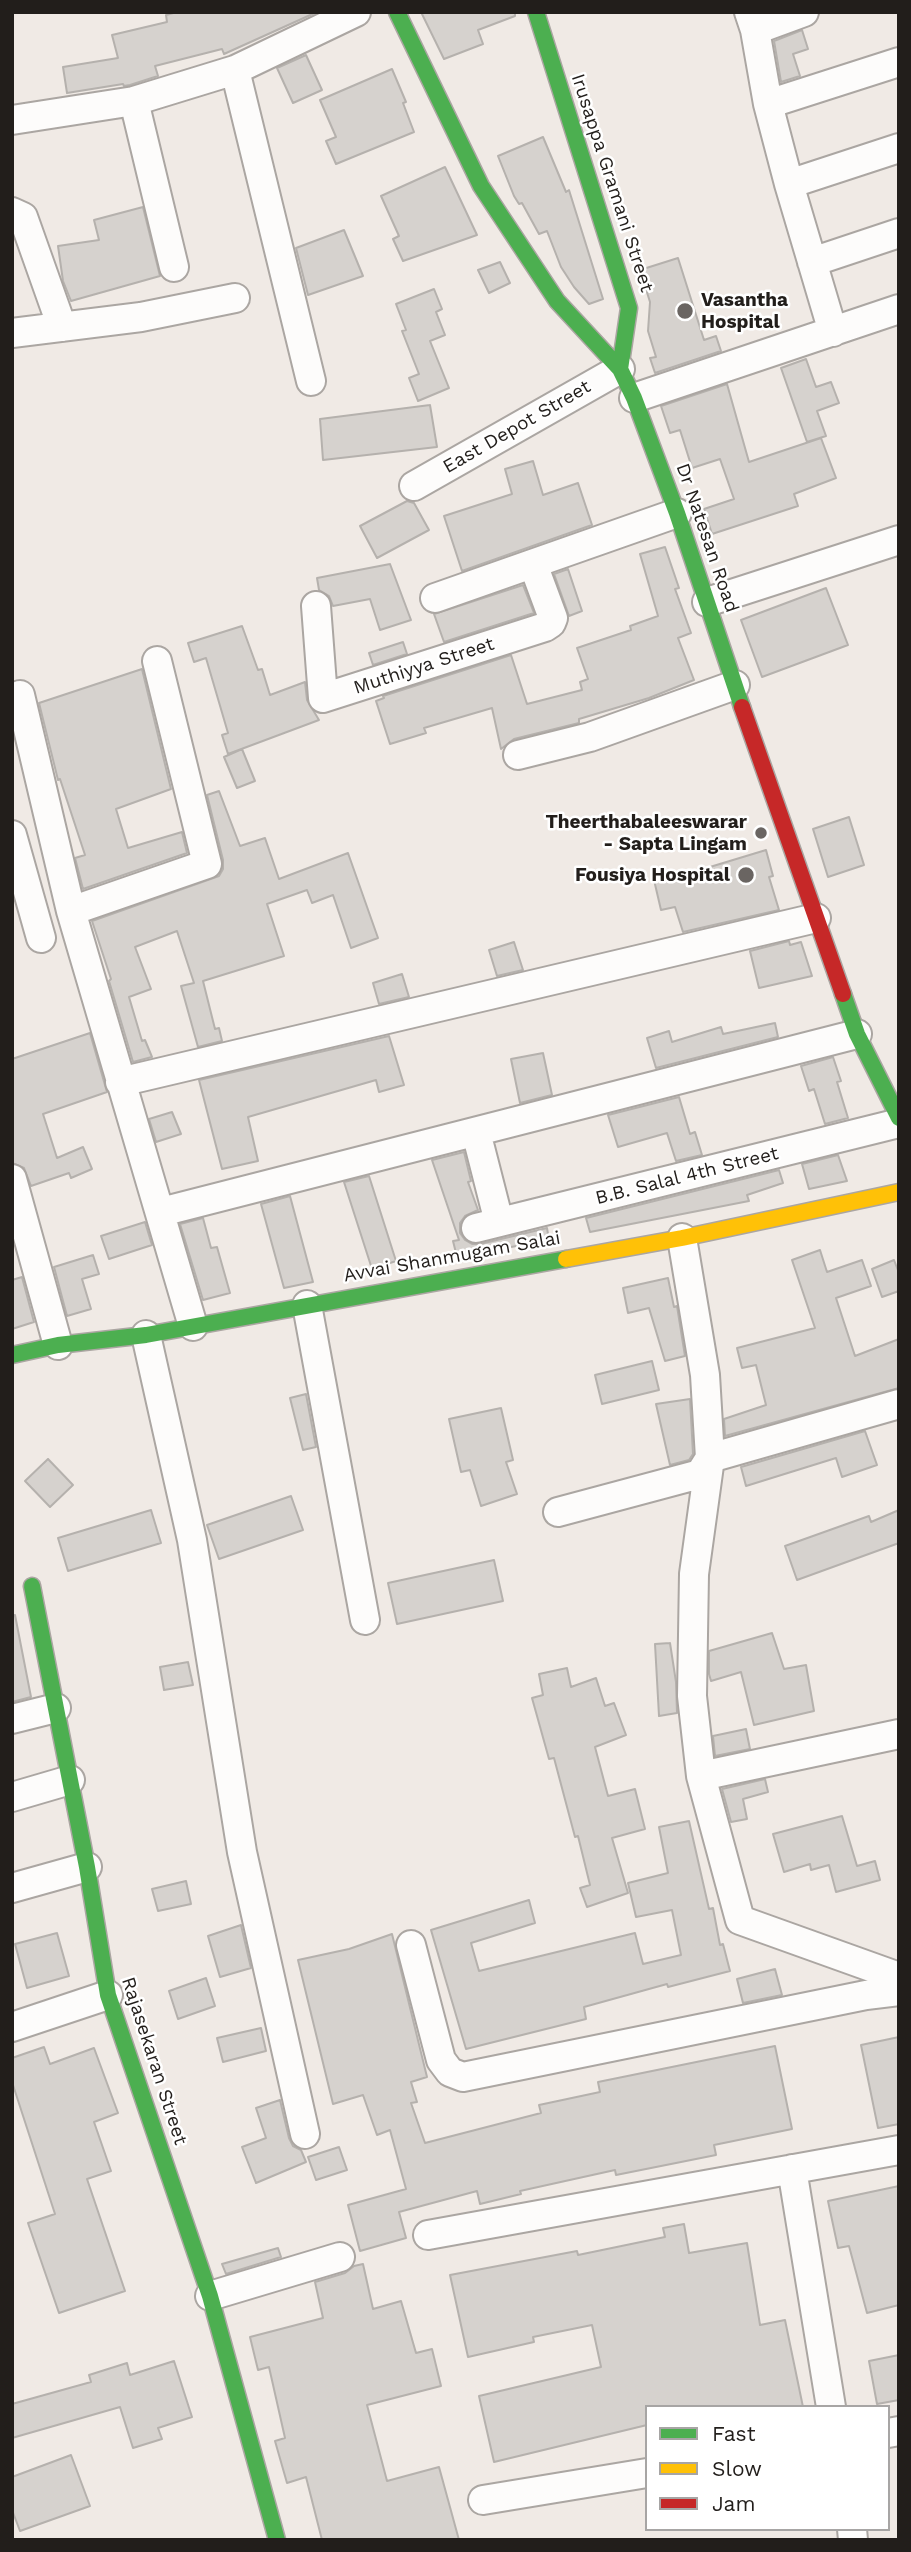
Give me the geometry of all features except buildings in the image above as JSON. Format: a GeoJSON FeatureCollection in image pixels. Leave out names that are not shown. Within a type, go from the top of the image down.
{"type":"FeatureCollection","features":[{"type":"Feature","properties":{"kind":"street"},"geometry":{"type":"LineString","coordinates":[[12,120],[134,102],[234,70],[356,12]]}},
{"type":"Feature","properties":{"kind":"street","name":"Dr Natesan Road"},"geometry":{"type":"LineString","coordinates":[[397,12],[481,186],[557,302],[621,369],[677,513],[858,1034],[899,1121]]}},
{"type":"Feature","properties":{"kind":"street","name":"Irusappa Gramani Street"},"geometry":{"type":"LineString","coordinates":[[536,12],[629,308],[621,369]]}},
{"type":"Feature","properties":{"kind":"street"},"geometry":{"type":"LineString","coordinates":[[804,12],[752,21],[768,104],[833,332]]}},
{"type":"Feature","properties":{"kind":"street"},"geometry":{"type":"LineString","coordinates":[[768,104],[899,62]]}},
{"type":"Feature","properties":{"kind":"street"},"geometry":{"type":"LineString","coordinates":[[234,70],[311,381]]}},
{"type":"Feature","properties":{"kind":"street"},"geometry":{"type":"LineString","coordinates":[[134,102],[174,267]]}},
{"type":"Feature","properties":{"kind":"street"},"geometry":{"type":"LineString","coordinates":[[789,184],[899,148]]}},
{"type":"Feature","properties":{"kind":"street"},"geometry":{"type":"LineString","coordinates":[[12,212],[23,217],[62,327]]}},
{"type":"Feature","properties":{"kind":"street"},"geometry":{"type":"LineString","coordinates":[[812,262],[899,233]]}},
{"type":"Feature","properties":{"kind":"street"},"geometry":{"type":"LineString","coordinates":[[12,333],[141,317],[235,298]]}},
{"type":"Feature","properties":{"kind":"street"},"geometry":{"type":"LineString","coordinates":[[634,398],[899,309]]}},
{"type":"Feature","properties":{"kind":"street","name":"East Depot Street"},"geometry":{"type":"LineString","coordinates":[[414,486],[621,369]]}},
{"type":"Feature","properties":{"kind":"street"},"geometry":{"type":"LineString","coordinates":[[435,597],[677,513]]}},
{"type":"Feature","properties":{"kind":"street"},"geometry":{"type":"LineString","coordinates":[[708,602],[899,540]]}},
{"type":"Feature","properties":{"kind":"street","name":"Muthiyya Street"},"geometry":{"type":"LineString","coordinates":[[316,606],[323,698],[545,627],[553,618],[533,564]]}},
{"type":"Feature","properties":{"kind":"street"},"geometry":{"type":"LineString","coordinates":[[71,911],[207,864],[157,661]]}},
{"type":"Feature","properties":{"kind":"street"},"geometry":{"type":"LineString","coordinates":[[518,755],[590,737],[735,685]]}},
{"type":"Feature","properties":{"kind":"street"},"geometry":{"type":"LineString","coordinates":[[20,695],[71,911],[193,1326]]}},
{"type":"Feature","properties":{"kind":"street"},"geometry":{"type":"LineString","coordinates":[[12,835],[41,938]]}},
{"type":"Feature","properties":{"kind":"street"},"geometry":{"type":"LineString","coordinates":[[120,1082],[816,918]]}},
{"type":"Feature","properties":{"kind":"street"},"geometry":{"type":"LineString","coordinates":[[161,1212],[858,1034]]}},
{"type":"Feature","properties":{"kind":"street","name":"B.B. Salal 4th Street"},"geometry":{"type":"LineString","coordinates":[[475,1132],[487,1225],[899,1121]]}},
{"type":"Feature","properties":{"kind":"street"},"geometry":{"type":"LineString","coordinates":[[12,1180],[58,1345]]}},
{"type":"Feature","properties":{"kind":"street","name":"Avvai Shanmugam Salai"},"geometry":{"type":"LineString","coordinates":[[12,1355],[58,1345],[146,1335],[682,1238],[899,1192]]}},
{"type":"Feature","properties":{"kind":"street"},"geometry":{"type":"LineString","coordinates":[[682,1238],[705,1375],[710,1458],[694,1574],[692,1696],[701,1776],[740,1920],[899,1977]]}},
{"type":"Feature","properties":{"kind":"street"},"geometry":{"type":"LineString","coordinates":[[307,1305],[365,1620]]}},
{"type":"Feature","properties":{"kind":"street"},"geometry":{"type":"LineString","coordinates":[[146,1335],[192,1541],[242,1852],[305,2134]]}},
{"type":"Feature","properties":{"kind":"street"},"geometry":{"type":"LineString","coordinates":[[558,1512],[700,1474],[710,1458],[899,1404]]}},
{"type":"Feature","properties":{"kind":"street","name":"Rajasekaran Street"},"geometry":{"type":"LineString","coordinates":[[32,1586],[88,1867],[108,1995],[210,2296],[277,2540]]}},
{"type":"Feature","properties":{"kind":"street"},"geometry":{"type":"LineString","coordinates":[[12,1719],[56,1708]]}},
{"type":"Feature","properties":{"kind":"street"},"geometry":{"type":"LineString","coordinates":[[701,1776],[899,1734]]}},
{"type":"Feature","properties":{"kind":"street"},"geometry":{"type":"LineString","coordinates":[[12,1797],[70,1780]]}},
{"type":"Feature","properties":{"kind":"street"},"geometry":{"type":"LineString","coordinates":[[12,1888],[88,1867]]}},
{"type":"Feature","properties":{"kind":"street"},"geometry":{"type":"LineString","coordinates":[[411,1945],[441,2060],[450,2072],[463,2077],[866,1995],[899,1991]]}},
{"type":"Feature","properties":{"kind":"street"},"geometry":{"type":"LineString","coordinates":[[12,2027],[108,1995]]}},
{"type":"Feature","properties":{"kind":"street"},"geometry":{"type":"LineString","coordinates":[[428,2235],[899,2150]]}},
{"type":"Feature","properties":{"kind":"street"},"geometry":{"type":"LineString","coordinates":[[792,2169],[831,2405]]}},
{"type":"Feature","properties":{"kind":"street"},"geometry":{"type":"LineString","coordinates":[[210,2296],[340,2257]]}},
{"type":"Feature","properties":{"kind":"street"},"geometry":{"type":"LineString","coordinates":[[483,2500],[645,2473]]}},
{"type":"Feature","properties":{"kind":"traffic: fast"},"geometry":{"type":"LineString","coordinates":[[397,12],[481,186],[557,301],[620,369],[634,398],[677,513],[742,707]]}},
{"type":"Feature","properties":{"kind":"traffic: fast"},"geometry":{"type":"LineString","coordinates":[[536,12],[629,308],[620,369]]}},
{"type":"Feature","properties":{"kind":"traffic: fast"},"geometry":{"type":"LineString","coordinates":[[843,994],[857,1034],[899,1118]]}},
{"type":"Feature","properties":{"kind":"traffic: fast"},"geometry":{"type":"LineString","coordinates":[[12,1355],[58,1345],[146,1335],[566,1259]]}},
{"type":"Feature","properties":{"kind":"traffic: fast"},"geometry":{"type":"LineString","coordinates":[[32,1586],[87,1867],[108,1995],[210,2296],[277,2540]]}},
{"type":"Feature","properties":{"kind":"traffic: slow"},"geometry":{"type":"LineString","coordinates":[[566,1259],[682,1238],[899,1192]]}},
{"type":"Feature","properties":{"kind":"traffic: jam"},"geometry":{"type":"LineString","coordinates":[[742,707],[843,994]]}},
{"type":"Feature","properties":{"kind":"place","name":"Vasantha Hospital"},"geometry":{"type":"Point","coordinates":[685,311]}},
{"type":"Feature","properties":{"kind":"place","name":"Theerthabaleeswarar - Sapta Lingam"},"geometry":{"type":"Point","coordinates":[761,833]}},
{"type":"Feature","properties":{"kind":"place","name":"Fousiya Hospital"},"geometry":{"type":"Point","coordinates":[746,875]}}]}
